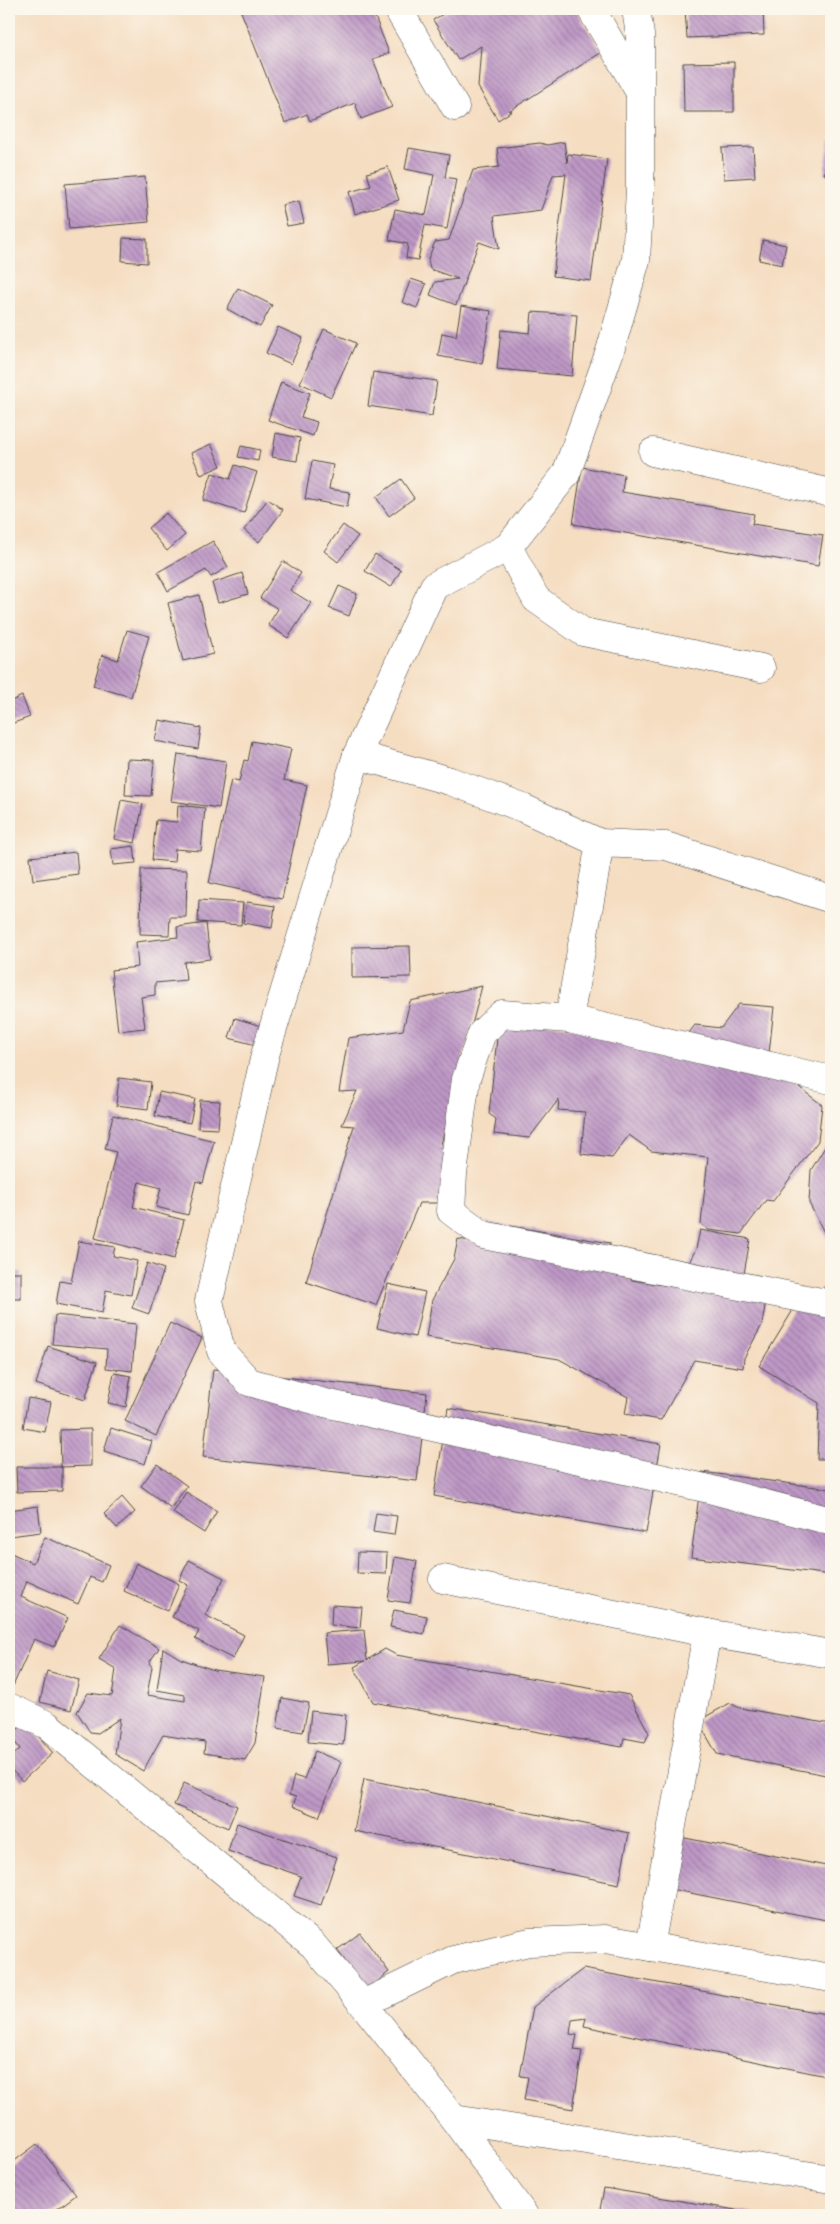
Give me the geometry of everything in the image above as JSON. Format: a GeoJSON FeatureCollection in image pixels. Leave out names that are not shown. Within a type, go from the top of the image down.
{"type":"FeatureCollection","features":[{"type":"Feature","properties":{"kind":"street"},"geometry":{"type":"LineString","coordinates":[[398,9],[455,107]]}},
{"type":"Feature","properties":{"kind":"street"},"geometry":{"type":"LineString","coordinates":[[591,9],[640,92]]}},
{"type":"Feature","properties":{"kind":"street"},"geometry":{"type":"LineString","coordinates":[[636,9],[640,35],[640,190],[636,260],[610,351],[566,474],[508,547],[434,586],[357,755],[265,1056],[208,1301],[221,1351],[249,1382],[325,1402],[705,1488],[831,1521]]}},
{"type":"Feature","properties":{"kind":"street"},"geometry":{"type":"LineString","coordinates":[[653,452],[831,493]]}},
{"type":"Feature","properties":{"kind":"street"},"geometry":{"type":"LineString","coordinates":[[508,547],[536,599],[583,632],[761,668]]}},
{"type":"Feature","properties":{"kind":"street"},"geometry":{"type":"LineString","coordinates":[[357,755],[450,781],[524,808],[600,843],[666,846],[831,899]]}},
{"type":"Feature","properties":{"kind":"street"},"geometry":{"type":"LineString","coordinates":[[569,1019],[600,843]]}},
{"type":"Feature","properties":{"kind":"street"},"geometry":{"type":"LineString","coordinates":[[831,1080],[569,1019],[502,1014],[482,1033],[466,1079],[453,1174],[451,1211],[483,1235],[831,1304]]}},
{"type":"Feature","properties":{"kind":"street"},"geometry":{"type":"LineString","coordinates":[[443,1579],[707,1633],[831,1654]]}},
{"type":"Feature","properties":{"kind":"street"},"geometry":{"type":"LineString","coordinates":[[650,1947],[707,1633]]}},
{"type":"Feature","properties":{"kind":"street"},"geometry":{"type":"LineString","coordinates":[[9,1707],[47,1725],[312,1945],[363,2004],[454,2118],[524,2215]]}},
{"type":"Feature","properties":{"kind":"street"},"geometry":{"type":"LineString","coordinates":[[363,2004],[454,1960],[529,1942],[605,1939],[831,1978]]}},
{"type":"Feature","properties":{"kind":"street"},"geometry":{"type":"LineString","coordinates":[[454,2118],[831,2179]]}},
{"type":"Feature","properties":{"kind":"building"},"geometry":{"type":"Polygon","coordinates":[[[240,9],[372,9],[389,53],[373,59],[392,107],[361,119],[355,103],[310,121],[307,114],[285,123],[240,9]]]}},
{"type":"Feature","properties":{"kind":"building"},"geometry":{"type":"Polygon","coordinates":[[[451,9],[575,9],[602,52],[509,111],[512,111],[498,120],[478,87],[481,46],[458,60],[433,20],[451,9]]]}},
{"type":"Feature","properties":{"kind":"building"},"geometry":{"type":"Polygon","coordinates":[[[685,9],[763,9],[764,35],[687,38],[685,9]]]}},
{"type":"Feature","properties":{"kind":"building"},"geometry":{"type":"Polygon","coordinates":[[[734,62],[734,112],[684,112],[683,63],[734,62]]]}},
{"type":"Feature","properties":{"kind":"building"},"geometry":{"type":"Polygon","coordinates":[[[831,140],[831,176],[824,174],[831,140]]]}},
{"type":"Feature","properties":{"kind":"building"},"geometry":{"type":"Polygon","coordinates":[[[564,142],[567,163],[568,154],[607,159],[591,281],[553,276],[566,174],[553,175],[541,210],[494,216],[499,249],[479,242],[456,305],[430,295],[435,282],[458,279],[430,269],[428,259],[435,242],[449,240],[473,170],[499,167],[497,148],[564,142]]]}},
{"type":"Feature","properties":{"kind":"building"},"geometry":{"type":"Polygon","coordinates":[[[753,147],[755,177],[724,179],[722,148],[753,147]]]}},
{"type":"Feature","properties":{"kind":"building"},"geometry":{"type":"Polygon","coordinates":[[[409,148],[449,155],[445,177],[456,179],[447,229],[425,225],[418,260],[406,258],[408,244],[389,240],[395,209],[426,215],[434,175],[405,169],[409,148]]]}},
{"type":"Feature","properties":{"kind":"building"},"geometry":{"type":"Polygon","coordinates":[[[388,167],[399,200],[355,214],[349,192],[371,186],[367,173],[388,167]]]}},
{"type":"Feature","properties":{"kind":"building"},"geometry":{"type":"Polygon","coordinates":[[[145,177],[149,222],[69,229],[65,184],[145,177]]]}},
{"type":"Feature","properties":{"kind":"building"},"geometry":{"type":"Polygon","coordinates":[[[299,201],[304,223],[287,226],[282,205],[299,201]]]}},
{"type":"Feature","properties":{"kind":"building"},"geometry":{"type":"Polygon","coordinates":[[[123,238],[147,239],[147,263],[122,261],[123,238]]]}},
{"type":"Feature","properties":{"kind":"building"},"geometry":{"type":"Polygon","coordinates":[[[763,240],[786,245],[782,265],[759,260],[763,240]]]}},
{"type":"Feature","properties":{"kind":"building"},"geometry":{"type":"Polygon","coordinates":[[[411,279],[426,284],[417,308],[402,302],[411,279]]]}},
{"type":"Feature","properties":{"kind":"building"},"geometry":{"type":"Polygon","coordinates":[[[238,288],[272,305],[260,327],[227,309],[238,288]]]}},
{"type":"Feature","properties":{"kind":"building"},"geometry":{"type":"Polygon","coordinates":[[[461,306],[491,311],[482,364],[438,356],[442,333],[456,336],[461,306]]]}},
{"type":"Feature","properties":{"kind":"building"},"geometry":{"type":"Polygon","coordinates":[[[532,312],[577,315],[572,376],[497,369],[501,330],[530,333],[532,312]]]}},
{"type":"Feature","properties":{"kind":"building"},"geometry":{"type":"Polygon","coordinates":[[[278,327],[303,338],[291,364],[266,353],[278,327]]]}},
{"type":"Feature","properties":{"kind":"building"},"geometry":{"type":"Polygon","coordinates":[[[324,329],[356,343],[331,397],[300,383],[324,329]]]}},
{"type":"Feature","properties":{"kind":"building"},"geometry":{"type":"Polygon","coordinates":[[[373,372],[437,381],[432,416],[368,406],[373,372]]]}},
{"type":"Feature","properties":{"kind":"building"},"geometry":{"type":"Polygon","coordinates":[[[281,382],[310,393],[301,417],[317,422],[313,436],[268,420],[281,382]]]}},
{"type":"Feature","properties":{"kind":"building"},"geometry":{"type":"Polygon","coordinates":[[[276,433],[300,438],[297,461],[272,457],[276,433]]]}},
{"type":"Feature","properties":{"kind":"building"},"geometry":{"type":"Polygon","coordinates":[[[211,444],[221,466],[201,475],[191,453],[211,444]]]}},
{"type":"Feature","properties":{"kind":"building"},"geometry":{"type":"Polygon","coordinates":[[[241,446],[260,450],[258,461],[238,457],[241,446]]]}},
{"type":"Feature","properties":{"kind":"building"},"geometry":{"type":"Polygon","coordinates":[[[312,461],[333,465],[329,489],[350,492],[347,507],[305,499],[312,461]]]}},
{"type":"Feature","properties":{"kind":"building"},"geometry":{"type":"Polygon","coordinates":[[[235,465],[257,472],[244,513],[203,500],[212,473],[230,479],[235,465]]]}},
{"type":"Feature","properties":{"kind":"building"},"geometry":{"type":"Polygon","coordinates":[[[582,467],[624,475],[622,492],[754,514],[752,524],[823,535],[818,566],[573,524],[582,467]]]}},
{"type":"Feature","properties":{"kind":"building"},"geometry":{"type":"Polygon","coordinates":[[[401,479],[414,498],[389,516],[376,497],[401,479]]]}},
{"type":"Feature","properties":{"kind":"building"},"geometry":{"type":"Polygon","coordinates":[[[268,499],[283,510],[259,542],[244,530],[268,499]]]}},
{"type":"Feature","properties":{"kind":"building"},"geometry":{"type":"Polygon","coordinates":[[[166,513],[185,535],[167,551],[148,528],[166,513]]]}},
{"type":"Feature","properties":{"kind":"building"},"geometry":{"type":"Polygon","coordinates":[[[343,525],[358,536],[338,562],[324,551],[343,525]]]}},
{"type":"Feature","properties":{"kind":"building"},"geometry":{"type":"Polygon","coordinates":[[[213,541],[228,567],[211,577],[206,570],[168,591],[158,572],[213,541]]]}},
{"type":"Feature","properties":{"kind":"building"},"geometry":{"type":"Polygon","coordinates":[[[375,554],[401,570],[391,587],[365,571],[375,554]]]}},
{"type":"Feature","properties":{"kind":"building"},"geometry":{"type":"Polygon","coordinates":[[[283,561],[301,573],[290,590],[311,603],[288,638],[268,625],[278,609],[260,598],[283,561]]]}},
{"type":"Feature","properties":{"kind":"building"},"geometry":{"type":"Polygon","coordinates":[[[242,573],[248,594],[218,603],[212,583],[242,573]]]}},
{"type":"Feature","properties":{"kind":"building"},"geometry":{"type":"Polygon","coordinates":[[[339,586],[357,594],[349,616],[329,608],[339,586]]]}},
{"type":"Feature","properties":{"kind":"building"},"geometry":{"type":"Polygon","coordinates":[[[199,595],[213,654],[183,661],[168,603],[199,595]]]}},
{"type":"Feature","properties":{"kind":"building"},"geometry":{"type":"Polygon","coordinates":[[[127,630],[149,636],[131,697],[93,686],[102,655],[118,660],[127,630]]]}},
{"type":"Feature","properties":{"kind":"building"},"geometry":{"type":"Polygon","coordinates":[[[22,696],[30,717],[11,724],[9,702],[22,696]]]}},
{"type":"Feature","properties":{"kind":"building"},"geometry":{"type":"Polygon","coordinates":[[[159,720],[201,728],[198,749],[155,741],[159,720]]]}},
{"type":"Feature","properties":{"kind":"building"},"geometry":{"type":"Polygon","coordinates":[[[252,741],[291,749],[284,780],[307,785],[282,899],[209,883],[231,780],[239,782],[244,760],[248,761],[252,741]]]}},
{"type":"Feature","properties":{"kind":"building"},"geometry":{"type":"Polygon","coordinates":[[[178,754],[226,761],[219,808],[171,801],[178,754]]]}},
{"type":"Feature","properties":{"kind":"building"},"geometry":{"type":"Polygon","coordinates":[[[127,759],[154,760],[151,796],[125,795],[127,759]]]}},
{"type":"Feature","properties":{"kind":"building"},"geometry":{"type":"Polygon","coordinates":[[[121,800],[143,804],[135,843],[114,839],[121,800]]]}},
{"type":"Feature","properties":{"kind":"building"},"geometry":{"type":"Polygon","coordinates":[[[178,805],[205,808],[201,851],[175,849],[174,862],[152,860],[156,820],[177,822],[178,805]]]}},
{"type":"Feature","properties":{"kind":"building"},"geometry":{"type":"Polygon","coordinates":[[[134,846],[136,863],[113,865],[111,849],[134,846]]]}},
{"type":"Feature","properties":{"kind":"building"},"geometry":{"type":"Polygon","coordinates":[[[76,852],[78,874],[33,880],[30,857],[76,852]]]}},
{"type":"Feature","properties":{"kind":"building"},"geometry":{"type":"Polygon","coordinates":[[[141,869],[187,870],[186,917],[170,917],[169,935],[140,934],[141,869]]]}},
{"type":"Feature","properties":{"kind":"building"},"geometry":{"type":"Polygon","coordinates":[[[199,900],[243,903],[241,925],[198,922],[199,900]]]}},
{"type":"Feature","properties":{"kind":"building"},"geometry":{"type":"Polygon","coordinates":[[[247,902],[275,906],[272,928],[243,923],[247,902]]]}},
{"type":"Feature","properties":{"kind":"building"},"geometry":{"type":"Polygon","coordinates":[[[206,923],[210,959],[184,962],[186,980],[155,983],[155,995],[141,997],[145,1028],[118,1031],[111,970],[138,967],[136,942],[178,937],[177,927],[206,923]]]}},
{"type":"Feature","properties":{"kind":"building"},"geometry":{"type":"Polygon","coordinates":[[[410,946],[411,977],[352,978],[352,947],[410,946]]]}},
{"type":"Feature","properties":{"kind":"building"},"geometry":{"type":"Polygon","coordinates":[[[482,986],[440,1148],[455,1150],[440,1203],[419,1203],[376,1305],[306,1282],[354,1126],[342,1125],[357,1091],[339,1092],[348,1038],[403,1030],[410,1001],[482,986]]]}},
{"type":"Feature","properties":{"kind":"building"},"geometry":{"type":"Polygon","coordinates":[[[739,1004],[774,1007],[768,1063],[822,1105],[818,1141],[773,1201],[766,1200],[741,1234],[709,1230],[701,1224],[708,1157],[651,1151],[629,1135],[612,1158],[581,1154],[585,1112],[558,1110],[559,1099],[529,1138],[494,1134],[496,1119],[489,1114],[499,1019],[684,1039],[695,1025],[721,1028],[739,1004]]]}},
{"type":"Feature","properties":{"kind":"building"},"geometry":{"type":"Polygon","coordinates":[[[235,1018],[261,1026],[256,1045],[229,1038],[235,1018]]]}},
{"type":"Feature","properties":{"kind":"building"},"geometry":{"type":"Polygon","coordinates":[[[119,1078],[151,1082],[148,1109],[116,1105],[119,1078]]]}},
{"type":"Feature","properties":{"kind":"building"},"geometry":{"type":"Polygon","coordinates":[[[159,1092],[195,1099],[190,1123],[155,1116],[159,1092]]]}},
{"type":"Feature","properties":{"kind":"building"},"geometry":{"type":"Polygon","coordinates":[[[200,1100],[220,1101],[218,1129],[198,1128],[200,1100]]]}},
{"type":"Feature","properties":{"kind":"building"},"geometry":{"type":"Polygon","coordinates":[[[113,1115],[214,1141],[203,1183],[196,1181],[188,1215],[156,1207],[161,1188],[139,1182],[133,1207],[184,1220],[174,1259],[95,1238],[116,1152],[105,1149],[113,1115]]]}},
{"type":"Feature","properties":{"kind":"building"},"geometry":{"type":"Polygon","coordinates":[[[831,1137],[831,1246],[809,1203],[811,1170],[831,1137]]]}},
{"type":"Feature","properties":{"kind":"building"},"geometry":{"type":"Polygon","coordinates":[[[487,1222],[610,1243],[607,1265],[632,1280],[676,1287],[696,1249],[700,1230],[750,1239],[744,1274],[768,1287],[762,1325],[744,1358],[743,1368],[694,1360],[661,1420],[625,1414],[628,1397],[559,1359],[426,1337],[432,1300],[454,1259],[458,1239],[483,1243],[487,1222]]]}},
{"type":"Feature","properties":{"kind":"building"},"geometry":{"type":"Polygon","coordinates":[[[79,1241],[115,1247],[113,1256],[137,1261],[131,1295],[106,1290],[102,1313],[56,1304],[60,1281],[71,1283],[79,1241]]]}},
{"type":"Feature","properties":{"kind":"building"},"geometry":{"type":"Polygon","coordinates":[[[147,1263],[164,1269],[149,1314],[132,1308],[147,1263]]]}},
{"type":"Feature","properties":{"kind":"building"},"geometry":{"type":"Polygon","coordinates":[[[9,1272],[21,1272],[21,1299],[9,1299],[9,1272]]]}},
{"type":"Feature","properties":{"kind":"building"},"geometry":{"type":"Polygon","coordinates":[[[831,1276],[831,1459],[817,1459],[819,1403],[759,1366],[804,1292],[821,1293],[831,1276]]]}},
{"type":"Feature","properties":{"kind":"building"},"geometry":{"type":"Polygon","coordinates":[[[388,1284],[425,1292],[415,1337],[377,1328],[388,1284]]]}},
{"type":"Feature","properties":{"kind":"building"},"geometry":{"type":"Polygon","coordinates":[[[55,1315],[136,1324],[132,1371],[106,1368],[107,1349],[52,1344],[55,1315]]]}},
{"type":"Feature","properties":{"kind":"building"},"geometry":{"type":"Polygon","coordinates":[[[170,1323],[202,1338],[156,1436],[125,1421],[170,1323]]]}},
{"type":"Feature","properties":{"kind":"building"},"geometry":{"type":"Polygon","coordinates":[[[48,1346],[97,1362],[85,1400],[36,1384],[48,1346]]]}},
{"type":"Feature","properties":{"kind":"building"},"geometry":{"type":"Polygon","coordinates":[[[213,1369],[427,1393],[417,1481],[203,1457],[213,1369]]]}},
{"type":"Feature","properties":{"kind":"building"},"geometry":{"type":"Polygon","coordinates":[[[114,1373],[131,1376],[126,1407],[108,1403],[114,1373]]]}},
{"type":"Feature","properties":{"kind":"building"},"geometry":{"type":"Polygon","coordinates":[[[28,1398],[51,1402],[45,1432],[23,1428],[28,1398]]]}},
{"type":"Feature","properties":{"kind":"building"},"geometry":{"type":"Polygon","coordinates":[[[448,1408],[661,1444],[646,1533],[434,1496],[448,1408]]]}},
{"type":"Feature","properties":{"kind":"building"},"geometry":{"type":"Polygon","coordinates":[[[111,1428],[152,1441],[145,1464],[104,1451],[111,1428]]]}},
{"type":"Feature","properties":{"kind":"building"},"geometry":{"type":"Polygon","coordinates":[[[91,1429],[91,1466],[61,1467],[60,1430],[91,1429]]]}},
{"type":"Feature","properties":{"kind":"building"},"geometry":{"type":"Polygon","coordinates":[[[157,1464],[187,1486],[171,1508],[141,1486],[157,1464]]]}},
{"type":"Feature","properties":{"kind":"building"},"geometry":{"type":"Polygon","coordinates":[[[16,1467],[62,1467],[62,1491],[17,1492],[16,1467]]]}},
{"type":"Feature","properties":{"kind":"building"},"geometry":{"type":"Polygon","coordinates":[[[702,1472],[831,1489],[831,1575],[691,1557],[702,1472]]]}},
{"type":"Feature","properties":{"kind":"building"},"geometry":{"type":"Polygon","coordinates":[[[186,1492],[217,1511],[204,1533],[173,1513],[186,1492]]]}},
{"type":"Feature","properties":{"kind":"building"},"geometry":{"type":"Polygon","coordinates":[[[122,1497],[135,1512],[117,1528],[104,1514],[122,1497]]]}},
{"type":"Feature","properties":{"kind":"building"},"geometry":{"type":"Polygon","coordinates":[[[38,1506],[41,1532],[10,1536],[9,1510],[38,1506]]]}},
{"type":"Feature","properties":{"kind":"building"},"geometry":{"type":"Polygon","coordinates":[[[376,1513],[397,1516],[394,1535],[373,1532],[376,1513]]]}},
{"type":"Feature","properties":{"kind":"building"},"geometry":{"type":"Polygon","coordinates":[[[45,1537],[109,1565],[102,1582],[90,1577],[78,1604],[27,1581],[21,1597],[68,1618],[54,1647],[34,1639],[13,1686],[9,1684],[9,1552],[33,1563],[45,1537]]]}},
{"type":"Feature","properties":{"kind":"building"},"geometry":{"type":"Polygon","coordinates":[[[358,1552],[387,1553],[386,1574],[357,1573],[358,1552]]]}},
{"type":"Feature","properties":{"kind":"building"},"geometry":{"type":"Polygon","coordinates":[[[395,1557],[417,1561],[410,1603],[388,1600],[395,1557]]]}},
{"type":"Feature","properties":{"kind":"building"},"geometry":{"type":"Polygon","coordinates":[[[189,1560],[224,1578],[205,1615],[244,1635],[233,1659],[195,1639],[199,1631],[172,1617],[188,1585],[179,1580],[189,1560]]]}},
{"type":"Feature","properties":{"kind":"building"},"geometry":{"type":"Polygon","coordinates":[[[136,1563],[179,1584],[168,1611],[124,1591],[136,1563]]]}},
{"type":"Feature","properties":{"kind":"building"},"geometry":{"type":"Polygon","coordinates":[[[332,1605],[362,1607],[360,1628],[331,1625],[332,1605]]]}},
{"type":"Feature","properties":{"kind":"building"},"geometry":{"type":"Polygon","coordinates":[[[394,1610],[427,1616],[424,1634],[390,1627],[394,1610]]]}},
{"type":"Feature","properties":{"kind":"building"},"geometry":{"type":"Polygon","coordinates":[[[120,1625],[159,1648],[149,1663],[152,1667],[147,1695],[185,1701],[185,1695],[157,1690],[163,1648],[181,1659],[214,1670],[265,1677],[255,1743],[245,1760],[204,1753],[205,1742],[163,1735],[143,1771],[115,1754],[120,1718],[98,1733],[90,1732],[77,1712],[88,1693],[112,1696],[116,1669],[99,1659],[120,1625]]]}},
{"type":"Feature","properties":{"kind":"building"},"geometry":{"type":"Polygon","coordinates":[[[364,1630],[367,1660],[385,1649],[396,1655],[629,1695],[649,1733],[645,1742],[624,1738],[622,1747],[373,1702],[354,1667],[365,1661],[327,1664],[324,1633],[364,1630]]]}},
{"type":"Feature","properties":{"kind":"building"},"geometry":{"type":"Polygon","coordinates":[[[47,1671],[79,1680],[71,1710],[40,1702],[47,1671]]]}},
{"type":"Feature","properties":{"kind":"building"},"geometry":{"type":"Polygon","coordinates":[[[282,1698],[309,1703],[303,1732],[277,1728],[282,1698]]]}},
{"type":"Feature","properties":{"kind":"building"},"geometry":{"type":"Polygon","coordinates":[[[730,1703],[740,1708],[831,1724],[831,1776],[717,1754],[698,1721],[730,1703]]]}},
{"type":"Feature","properties":{"kind":"building"},"geometry":{"type":"Polygon","coordinates":[[[311,1711],[346,1715],[343,1745],[308,1742],[311,1711]]]}},
{"type":"Feature","properties":{"kind":"building"},"geometry":{"type":"Polygon","coordinates":[[[26,1722],[53,1753],[22,1781],[9,1767],[9,1759],[20,1749],[10,1736],[26,1722]]]}},
{"type":"Feature","properties":{"kind":"building"},"geometry":{"type":"Polygon","coordinates":[[[315,1751],[341,1762],[319,1817],[293,1806],[296,1797],[289,1795],[294,1776],[304,1779],[315,1751]]]}},
{"type":"Feature","properties":{"kind":"building"},"geometry":{"type":"Polygon","coordinates":[[[364,1779],[629,1833],[619,1884],[354,1831],[364,1779]]]}},
{"type":"Feature","properties":{"kind":"building"},"geometry":{"type":"Polygon","coordinates":[[[184,1783],[237,1806],[228,1828],[174,1805],[184,1783]]]}},
{"type":"Feature","properties":{"kind":"building"},"geometry":{"type":"Polygon","coordinates":[[[237,1823],[337,1857],[321,1905],[294,1896],[301,1876],[228,1851],[237,1823]]]}},
{"type":"Feature","properties":{"kind":"building"},"geometry":{"type":"Polygon","coordinates":[[[680,1837],[831,1867],[831,1921],[670,1889],[680,1837]]]}},
{"type":"Feature","properties":{"kind":"building"},"geometry":{"type":"Polygon","coordinates":[[[360,1933],[389,1972],[367,1990],[337,1950],[360,1933]]]}},
{"type":"Feature","properties":{"kind":"building"},"geometry":{"type":"Polygon","coordinates":[[[583,1969],[831,2015],[831,2077],[584,2026],[586,2018],[572,2020],[570,2034],[577,2035],[574,2050],[582,2051],[573,2109],[524,2100],[528,2077],[520,2076],[533,2007],[583,1969]]]}},
{"type":"Feature","properties":{"kind":"building"},"geometry":{"type":"Polygon","coordinates":[[[37,2144],[76,2195],[49,2215],[9,2215],[9,2165],[37,2144]]]}},
{"type":"Feature","properties":{"kind":"building"},"geometry":{"type":"Polygon","coordinates":[[[604,2188],[760,2214],[760,2215],[599,2215],[604,2188]]]}}]}
